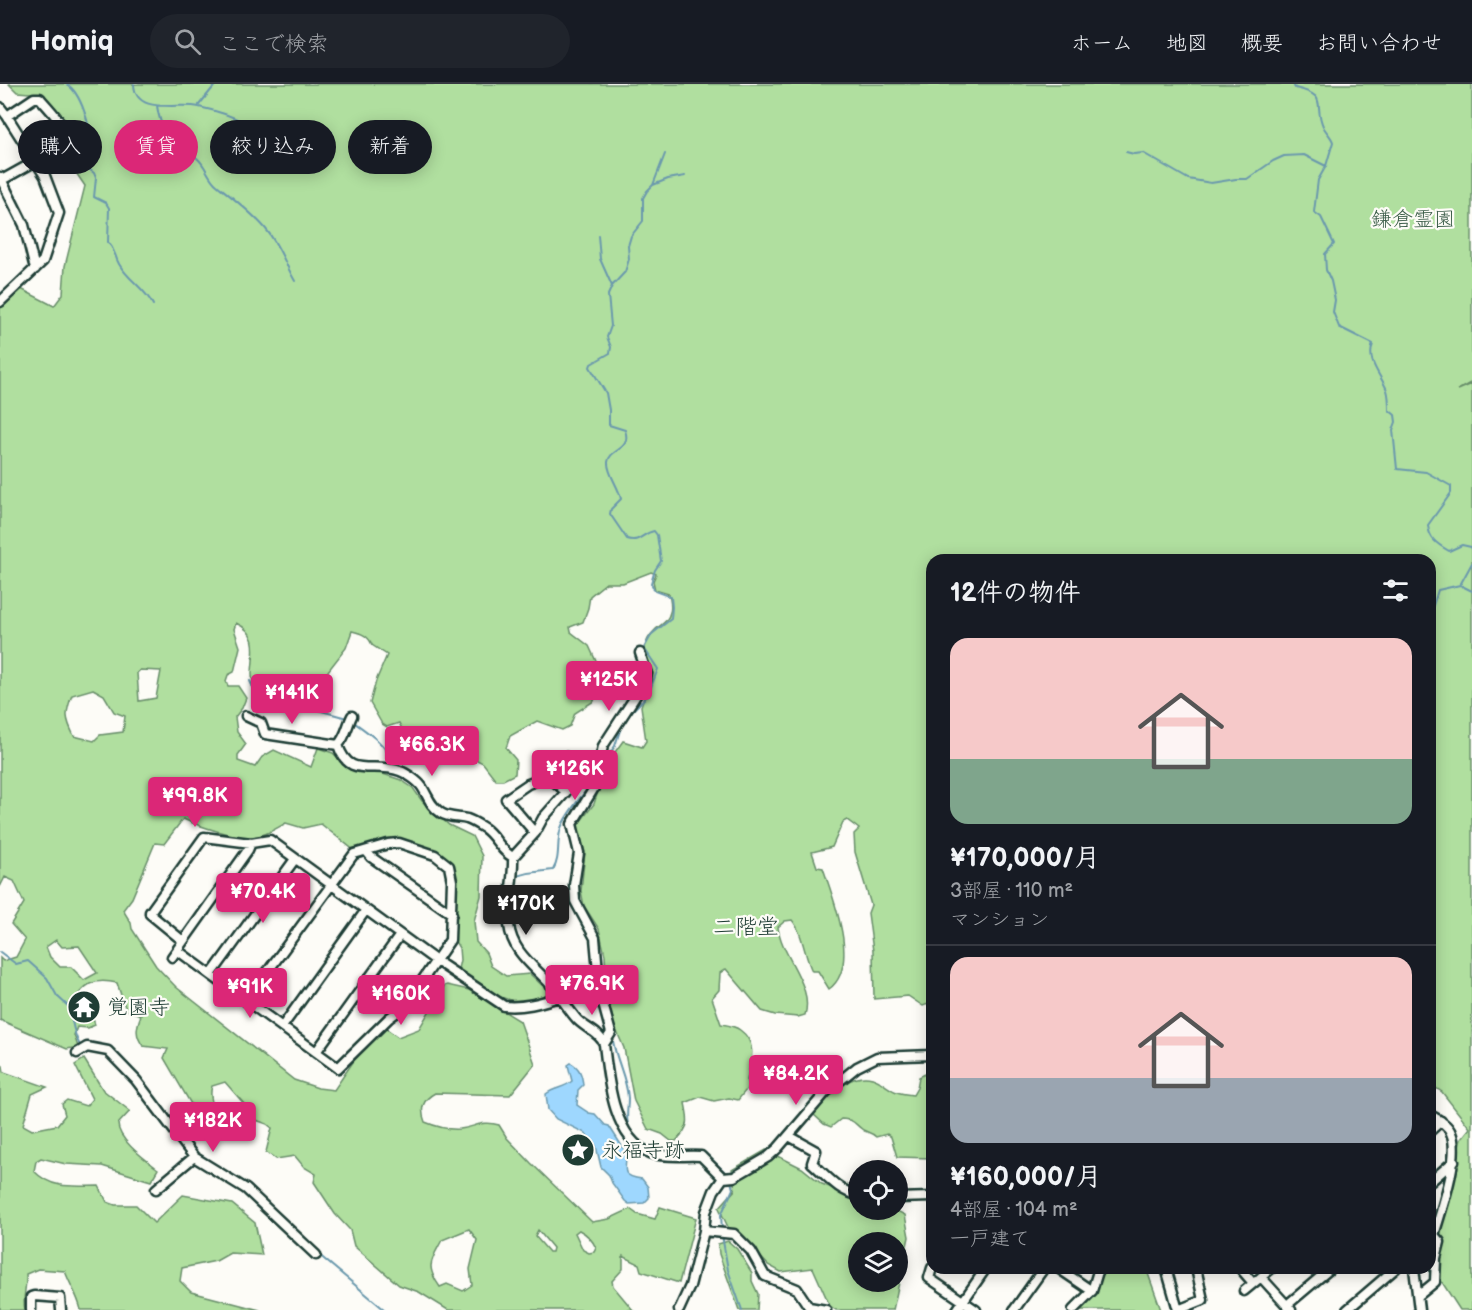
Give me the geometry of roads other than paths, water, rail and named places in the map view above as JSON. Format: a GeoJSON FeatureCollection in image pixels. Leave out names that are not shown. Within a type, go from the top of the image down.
{"type":"FeatureCollection","features":[{"type":"Feature","properties":{"kind":"street"},"geometry":{"type":"LineString","coordinates":[[8,116],[34,98],[40,98],[57,120]]}},
{"type":"Feature","properties":{"kind":"street"},"geometry":{"type":"LineString","coordinates":[[0,107],[18,132]]}},
{"type":"Feature","properties":{"kind":"street"},"geometry":{"type":"LineString","coordinates":[[18,171],[1,179],[24,225],[36,269]]}},
{"type":"Feature","properties":{"kind":"street"},"geometry":{"type":"LineString","coordinates":[[1,300],[43,261],[59,213],[43,174]]}},
{"type":"Feature","properties":{"kind":"street"},"geometry":{"type":"LineString","coordinates":[[0,290],[1,300]]}},
{"type":"Feature","properties":{"kind":"street"},"geometry":{"type":"LineString","coordinates":[[604,1044],[610,1033],[600,993],[596,938],[575,901],[574,885],[579,853],[572,824],[592,792],[603,746],[646,681],[640,653]]}},
{"type":"Feature","properties":{"kind":"street"},"geometry":{"type":"LineString","coordinates":[[246,716],[261,723],[265,734],[338,745]]}},
{"type":"Feature","properties":{"kind":"street"},"geometry":{"type":"LineString","coordinates":[[338,745],[344,739],[352,716]]}},
{"type":"Feature","properties":{"kind":"street"},"geometry":{"type":"LineString","coordinates":[[338,745],[342,757],[353,765],[400,771],[422,786],[429,801],[442,814],[469,820],[495,837],[513,861]]}},
{"type":"Feature","properties":{"kind":"street"},"geometry":{"type":"LineString","coordinates":[[535,833],[506,799],[546,774],[558,761],[566,757],[598,771]]}},
{"type":"Feature","properties":{"kind":"street"},"geometry":{"type":"LineString","coordinates":[[546,774],[566,792],[543,818],[535,833],[513,861],[509,910],[509,926],[513,938],[521,956],[550,984],[579,1023],[601,1036],[612,1101],[627,1133],[640,1148],[659,1155],[701,1156],[723,1178]]}},
{"type":"Feature","properties":{"kind":"street"},"geometry":{"type":"LineString","coordinates":[[183,941],[150,912],[204,837],[251,843],[270,840],[435,960],[504,1006],[536,1004],[559,997]]}},
{"type":"Feature","properties":{"kind":"street"},"geometry":{"type":"LineString","coordinates":[[246,1001],[354,854],[399,843],[441,858],[452,872],[452,914],[450,940],[404,1007],[389,1018],[338,1068],[246,1001],[211,975],[175,953],[251,843]]}},
{"type":"Feature","properties":{"kind":"street"},"geometry":{"type":"LineString","coordinates":[[367,852],[452,914]]}},
{"type":"Feature","properties":{"kind":"street"},"geometry":{"type":"LineString","coordinates":[[211,975],[295,859]]}},
{"type":"Feature","properties":{"kind":"street"},"geometry":{"type":"LineString","coordinates":[[282,1027],[366,910]]}},
{"type":"Feature","properties":{"kind":"street"},"geometry":{"type":"LineString","coordinates":[[316,1052],[400,934]]}},
{"type":"Feature","properties":{"kind":"street"},"geometry":{"type":"LineString","coordinates":[[77,1053],[87,1047],[108,1051],[136,1080],[194,1157],[246,1189],[316,1256]]}},
{"type":"Feature","properties":{"kind":"street"},"geometry":{"type":"LineString","coordinates":[[723,1178],[734,1177],[768,1157],[789,1136],[825,1092],[857,1067],[877,1057],[926,1055]]}},
{"type":"Feature","properties":{"kind":"street"},"geometry":{"type":"LineString","coordinates":[[1436,1118],[1452,1133],[1454,1160],[1436,1223]]}},
{"type":"Feature","properties":{"kind":"street"},"geometry":{"type":"LineString","coordinates":[[1436,1126],[1441,1121]]}},
{"type":"Feature","properties":{"kind":"street"},"geometry":{"type":"LineString","coordinates":[[789,1136],[816,1151],[812,1163],[848,1192]]}},
{"type":"Feature","properties":{"kind":"street"},"geometry":{"type":"LineString","coordinates":[[156,1189],[194,1157]]}},
{"type":"Feature","properties":{"kind":"street"},"geometry":{"type":"LineString","coordinates":[[1436,1176],[1454,1160]]}},
{"type":"Feature","properties":{"kind":"street"},"geometry":{"type":"LineString","coordinates":[[679,1310],[690,1286],[709,1205],[714,1191],[723,1178]]}},
{"type":"Feature","properties":{"kind":"street"},"geometry":{"type":"LineString","coordinates":[[908,1198],[926,1197]]}},
{"type":"Feature","properties":{"kind":"street"},"geometry":{"type":"LineString","coordinates":[[704,1231],[734,1234],[751,1251],[765,1276],[797,1288],[809,1308],[826,1310]]}},
{"type":"Feature","properties":{"kind":"street"},"geometry":{"type":"LineString","coordinates":[[1436,1240],[1440,1242],[1436,1258]]}},
{"type":"Feature","properties":{"kind":"street"},"geometry":{"type":"LineString","coordinates":[[930,1274],[929,1278],[976,1310]]}},
{"type":"Feature","properties":{"kind":"street"},"geometry":{"type":"LineString","coordinates":[[957,1310],[983,1274]]}},
{"type":"Feature","properties":{"kind":"street"},"geometry":{"type":"LineString","coordinates":[[1014,1310],[1040,1274]]}},
{"type":"Feature","properties":{"kind":"street"},"geometry":{"type":"LineString","coordinates":[[1067,1274],[1092,1291]]}},
{"type":"Feature","properties":{"kind":"street"},"geometry":{"type":"LineString","coordinates":[[1073,1310],[1092,1291],[1097,1274]]}},
{"type":"Feature","properties":{"kind":"street"},"geometry":{"type":"LineString","coordinates":[[1168,1274],[1178,1310],[1203,1300],[1197,1274]]}},
{"type":"Feature","properties":{"kind":"street"},"geometry":{"type":"LineString","coordinates":[[1245,1274],[1253,1283]]}},
{"type":"Feature","properties":{"kind":"street"},"geometry":{"type":"LineString","coordinates":[[1244,1291],[1265,1274]]}},
{"type":"Feature","properties":{"kind":"street"},"geometry":{"type":"LineString","coordinates":[[1261,1277],[1289,1308],[1325,1274]]}},
{"type":"Feature","properties":{"kind":"street"},"geometry":{"type":"LineString","coordinates":[[1347,1310],[1389,1274]]}},
{"type":"Feature","properties":{"kind":"street"},"geometry":{"type":"LineString","coordinates":[[1414,1274],[1417,1305]]}},
{"type":"Feature","properties":{"kind":"street"},"geometry":{"type":"LineString","coordinates":[[1417,1305],[1435,1282],[1435,1274]]}},
{"type":"Feature","properties":{"kind":"street"},"geometry":{"type":"LineString","coordinates":[[31,1310],[31,1297],[34,1296],[60,1298],[61,1310]]}},
{"type":"Feature","properties":{"kind":"water"},"geometry":{"type":"Polygon","coordinates":[[[571,1063],[578,1070],[583,1081],[583,1085],[578,1090],[577,1105],[595,1114],[605,1125],[609,1126],[627,1154],[626,1172],[628,1175],[642,1179],[648,1187],[649,1198],[644,1203],[629,1204],[625,1201],[609,1175],[601,1167],[596,1146],[585,1133],[556,1119],[548,1110],[546,1094],[572,1081],[568,1065],[571,1063]]]}},
{"type":"Feature","properties":{"kind":"waterway"},"geometry":{"type":"LineString","coordinates":[[66,84],[81,103],[87,122],[88,146],[79,158],[80,162],[94,173],[96,178],[94,197],[106,203],[109,208],[108,242],[123,270],[146,294],[153,305]]}},
{"type":"Feature","properties":{"kind":"waterway"},"geometry":{"type":"LineString","coordinates":[[134,84],[136,94],[150,104],[199,107],[240,120]]}},
{"type":"Feature","properties":{"kind":"waterway"},"geometry":{"type":"LineString","coordinates":[[199,105],[216,84]]}},
{"type":"Feature","properties":{"kind":"waterway"},"geometry":{"type":"LineString","coordinates":[[1293,84],[1295,88],[1313,94],[1317,98],[1320,118],[1333,142],[1326,166],[1318,180],[1314,212],[1321,217],[1334,244],[1325,254],[1326,270],[1335,300],[1333,312],[1339,327],[1373,344],[1371,356],[1387,390],[1389,410],[1395,415],[1396,422],[1393,430],[1397,469],[1426,472],[1451,486],[1451,493],[1428,525],[1432,538],[1449,551],[1462,545],[1472,549]]}},
{"type":"Feature","properties":{"kind":"waterway"},"geometry":{"type":"LineString","coordinates":[[157,106],[162,126],[166,132],[198,159],[214,182],[260,222],[270,234],[295,281]]}},
{"type":"Feature","properties":{"kind":"waterway"},"geometry":{"type":"LineString","coordinates":[[1126,152],[1143,153],[1188,179],[1211,183],[1247,179],[1284,156],[1304,155],[1326,166]]}},
{"type":"Feature","properties":{"kind":"waterway"},"geometry":{"type":"LineString","coordinates":[[598,788],[606,759],[615,746],[621,727],[632,711],[648,695],[658,669],[644,648],[652,634],[671,619],[671,597],[655,591],[651,583],[661,561],[657,535],[654,531],[639,539],[627,539],[610,514],[611,509],[621,499],[609,471],[608,462],[612,454],[626,442],[626,437],[625,430],[609,425],[606,393],[590,367],[591,364],[610,353],[611,347],[607,337],[611,326],[608,295],[612,286],[625,272],[629,259],[628,246],[631,236],[643,221],[643,198],[653,185],[665,154]]}},
{"type":"Feature","properties":{"kind":"waterway"},"geometry":{"type":"LineString","coordinates":[[653,185],[685,176]]}},
{"type":"Feature","properties":{"kind":"waterway"},"geometry":{"type":"LineString","coordinates":[[598,235],[600,259],[612,286]]}},
{"type":"Feature","properties":{"kind":"waterway"},"geometry":{"type":"LineString","coordinates":[[1460,585],[1472,563]]}},
{"type":"Feature","properties":{"kind":"waterway"},"geometry":{"type":"LineString","coordinates":[[1460,585],[1472,591]]}},
{"type":"Feature","properties":{"kind":"waterway"},"geometry":{"type":"LineString","coordinates":[[1436,596],[1438,590],[1460,585]]}},
{"type":"Feature","properties":{"kind":"waterway"},"geometry":{"type":"LineString","coordinates":[[250,681],[254,690],[274,707],[283,711],[314,709],[347,718]]}},
{"type":"Feature","properties":{"kind":"waterway"},"geometry":{"type":"LineString","coordinates":[[352,721],[383,747],[396,768]]}},
{"type":"Feature","properties":{"kind":"waterway"},"geometry":{"type":"LineString","coordinates":[[399,773],[413,783]]}},
{"type":"Feature","properties":{"kind":"waterway"},"geometry":{"type":"LineString","coordinates":[[419,789],[432,812],[445,819]]}},
{"type":"Feature","properties":{"kind":"waterway"},"geometry":{"type":"LineString","coordinates":[[517,876],[553,870],[557,860],[563,823],[585,792],[589,793]]}},
{"type":"Feature","properties":{"kind":"waterway"},"geometry":{"type":"LineString","coordinates":[[457,821],[467,823],[482,832]]}},
{"type":"Feature","properties":{"kind":"waterway"},"geometry":{"type":"LineString","coordinates":[[0,952],[16,964],[28,961],[47,978],[57,996],[70,1008],[81,1047]]}},
{"type":"Feature","properties":{"kind":"waterway"},"geometry":{"type":"LineString","coordinates":[[595,1028],[613,1041],[627,1091],[627,1121],[633,1135]]}},
{"type":"Feature","properties":{"kind":"waterway"},"geometry":{"type":"LineString","coordinates":[[699,1152],[704,1152],[727,1174]]}},
{"type":"Feature","properties":{"kind":"waterway"},"geometry":{"type":"LineString","coordinates":[[730,1173],[767,1153]]}},
{"type":"Feature","properties":{"kind":"waterway"},"geometry":{"type":"LineString","coordinates":[[200,1165],[211,1174],[215,1173]]}},
{"type":"Feature","properties":{"kind":"waterway"},"geometry":{"type":"LineString","coordinates":[[722,1229],[721,1215],[733,1189],[731,1181]]}},
{"type":"Feature","properties":{"kind":"waterway"},"geometry":{"type":"LineString","coordinates":[[722,1235],[728,1270],[742,1310]]}},
{"type":"Feature","properties":{"kind":"waterway"},"geometry":{"type":"LineString","coordinates":[[318,1254],[385,1310]]}},
{"type":"Feature","properties":{"kind":"place","name":"覚園寺"},"geometry":{"type":"Point","coordinates":[84,1007]}},
{"type":"Feature","properties":{"kind":"place","name":"永福寺跡"},"geometry":{"type":"Point","coordinates":[578,1150]}},
{"type":"Feature","properties":{"kind":"district","name":"二階堂"},"geometry":{"type":"Point","coordinates":[746,926]}},
{"type":"Feature","properties":{"kind":"park label","name":"鎌倉霊園"},"geometry":{"type":"Point","coordinates":[1413,219]}}]}
